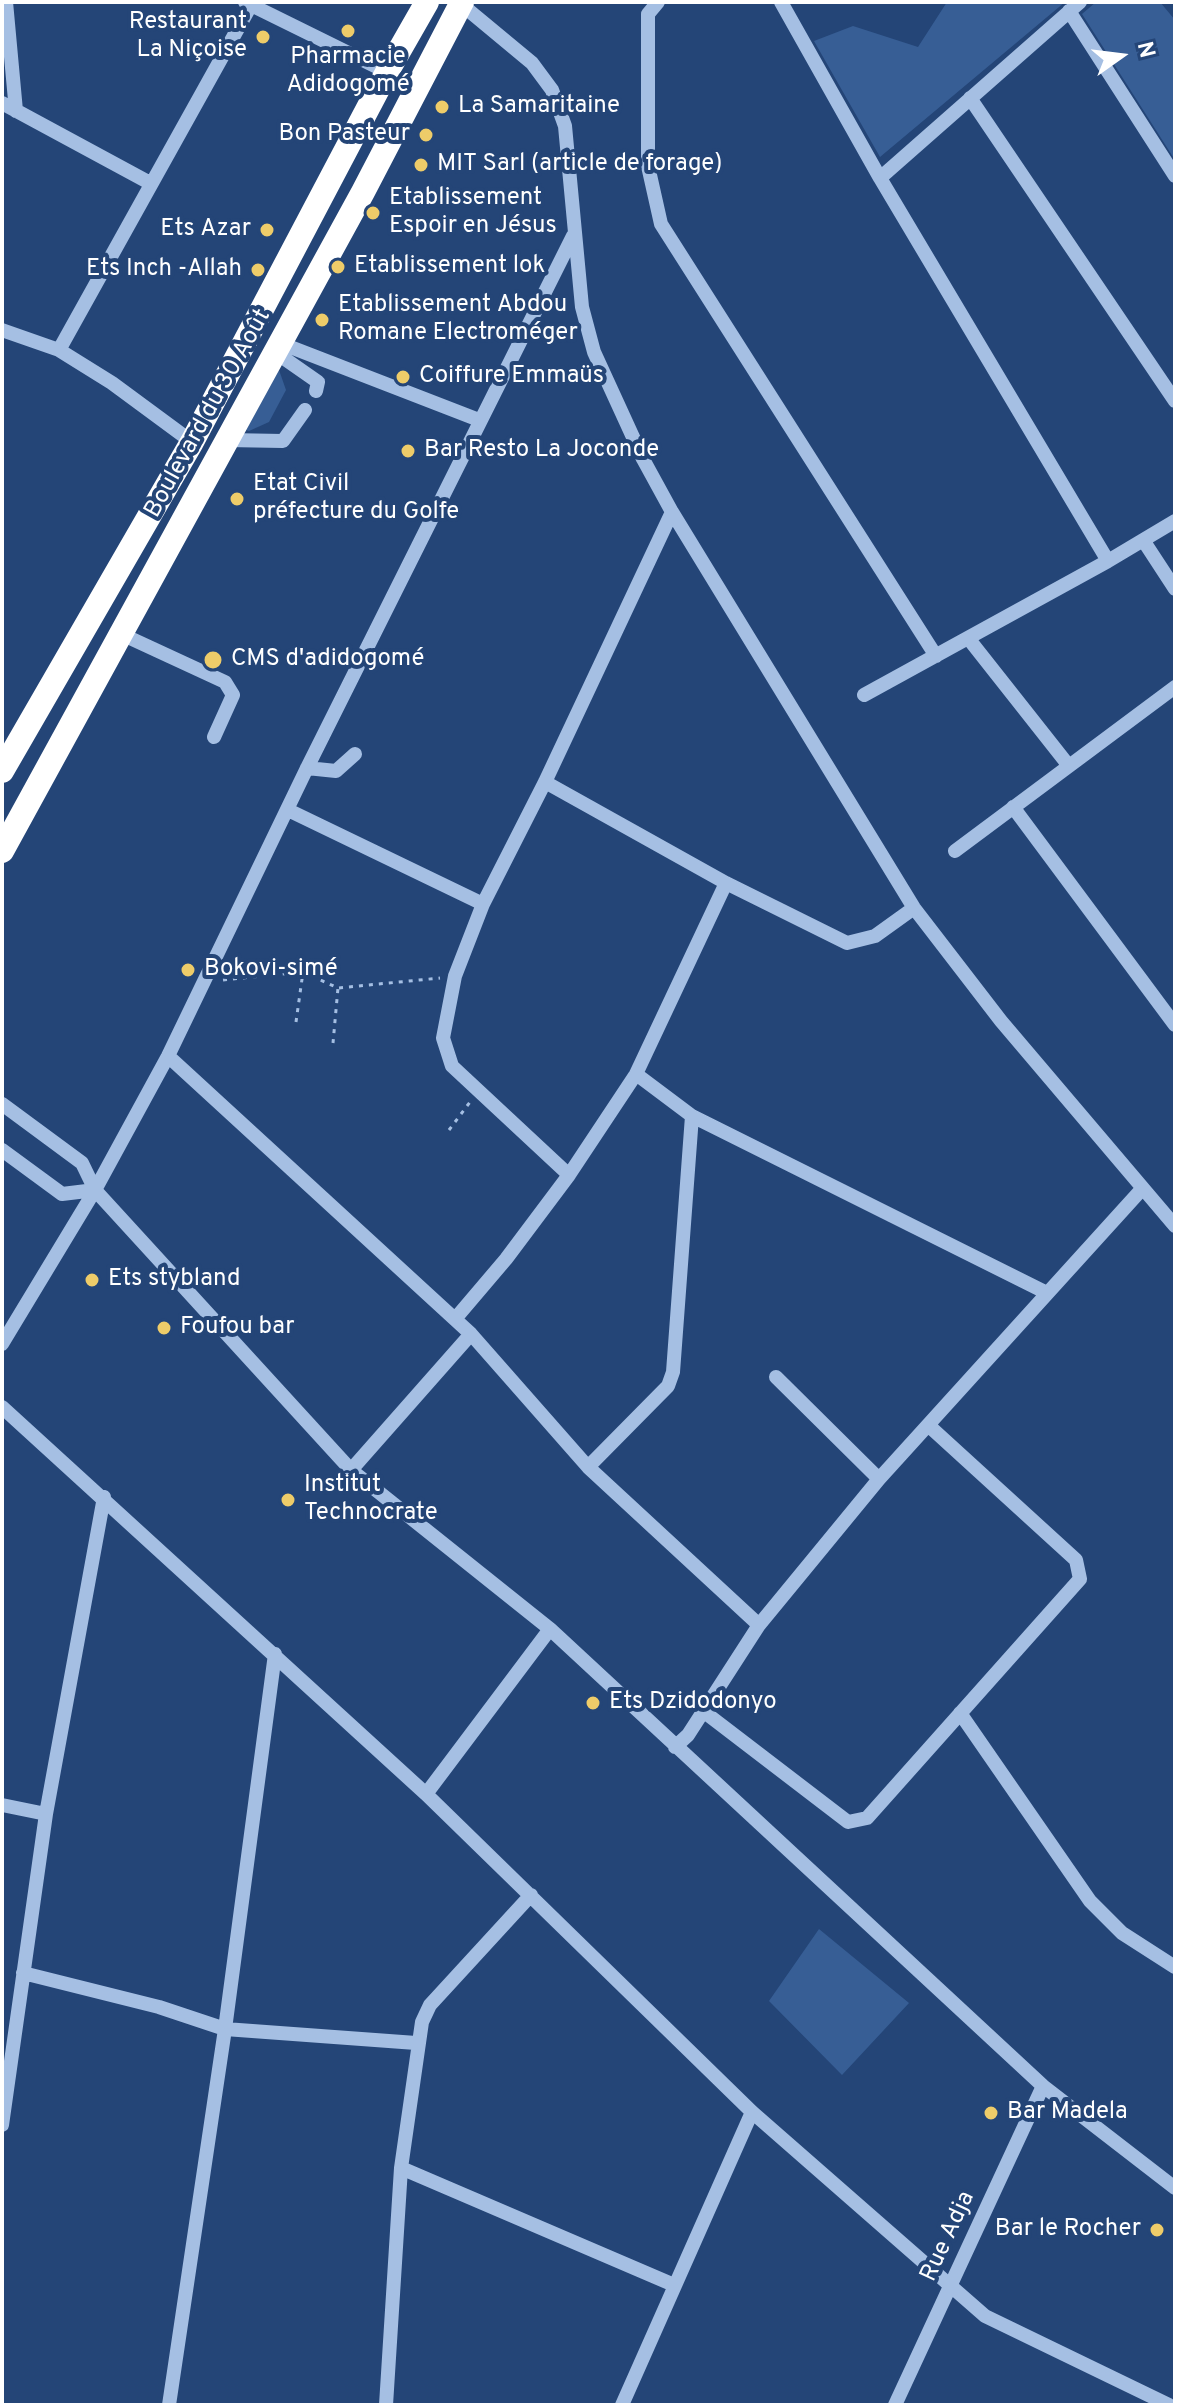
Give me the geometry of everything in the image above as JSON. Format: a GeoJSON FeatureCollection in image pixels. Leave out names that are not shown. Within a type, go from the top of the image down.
{"type":"FeatureCollection","features":[{"type":"Feature","properties":{"kind":"highway","name":"Boulevard du 30 Août"},"geometry":{"type":"LineString","coordinates":[[2,771],[192,442],[427,2]]}},
{"type":"Feature","properties":{"kind":"highway","name":"Boulevard du 30 Août"},"geometry":{"type":"LineString","coordinates":[[2,851],[462,3]]}},
{"type":"Feature","properties":{"kind":"highway"},"geometry":{"type":"LineString","coordinates":[[387,72],[417,90]]}},
{"type":"Feature","properties":{"kind":"highway"},"geometry":{"type":"LineString","coordinates":[[253,330],[277,348]]}},
{"type":"Feature","properties":{"kind":"street"},"geometry":{"type":"LineString","coordinates":[[6,2],[16,111]]}},
{"type":"Feature","properties":{"kind":"street"},"geometry":{"type":"LineString","coordinates":[[658,2],[648,14],[648,166],[661,224],[936,656]]}},
{"type":"Feature","properties":{"kind":"street"},"geometry":{"type":"LineString","coordinates":[[781,2],[880,178],[1108,561]]}},
{"type":"Feature","properties":{"kind":"street"},"geometry":{"type":"LineString","coordinates":[[462,3],[532,63],[552,90],[565,126],[572,169],[573,236],[582,307],[594,352],[643,459],[672,512],[914,908],[1001,1021],[1175,1226]]}},
{"type":"Feature","properties":{"kind":"street"},"geometry":{"type":"LineString","coordinates":[[59,350],[248,4],[387,72]]}},
{"type":"Feature","properties":{"kind":"street"},"geometry":{"type":"LineString","coordinates":[[880,178],[1074,6],[1175,176]]}},
{"type":"Feature","properties":{"kind":"street"},"geometry":{"type":"LineString","coordinates":[[970,98],[1175,401]]}},
{"type":"Feature","properties":{"kind":"street"},"geometry":{"type":"LineString","coordinates":[[2,103],[150,183]]}},
{"type":"Feature","properties":{"kind":"street"},"geometry":{"type":"LineString","coordinates":[[2,1344],[95,1190],[168,1056],[307,768],[573,236]]}},
{"type":"Feature","properties":{"kind":"street"},"geometry":{"type":"LineString","coordinates":[[2,330],[59,350],[112,383],[192,442]]}},
{"type":"Feature","properties":{"kind":"street"},"geometry":{"type":"LineString","coordinates":[[277,348],[479,420]]}},
{"type":"Feature","properties":{"kind":"street"},"geometry":{"type":"LineString","coordinates":[[277,348],[318,382],[316,391]]}},
{"type":"Feature","properties":{"kind":"street"},"geometry":{"type":"LineString","coordinates":[[227,440],[283,441],[305,410]]}},
{"type":"Feature","properties":{"kind":"street"},"geometry":{"type":"LineString","coordinates":[[569,1175],[478,1094],[445,1053],[443,1038],[455,976],[483,904],[545,782],[672,512]]}},
{"type":"Feature","properties":{"kind":"street"},"geometry":{"type":"LineString","coordinates":[[864,695],[1175,521]]}},
{"type":"Feature","properties":{"kind":"street"},"geometry":{"type":"LineString","coordinates":[[1143,540],[1175,589]]}},
{"type":"Feature","properties":{"kind":"street"},"geometry":{"type":"LineString","coordinates":[[119,633],[225,682],[233,695],[214,737]]}},
{"type":"Feature","properties":{"kind":"street"},"geometry":{"type":"LineString","coordinates":[[968,638],[1069,766]]}},
{"type":"Feature","properties":{"kind":"street"},"geometry":{"type":"LineString","coordinates":[[955,851],[1175,687]]}},
{"type":"Feature","properties":{"kind":"street"},"geometry":{"type":"LineString","coordinates":[[307,768],[336,771],[355,754]]}},
{"type":"Feature","properties":{"kind":"street"},"geometry":{"type":"LineString","coordinates":[[545,782],[726,883],[847,943],[875,936],[914,908]]}},
{"type":"Feature","properties":{"kind":"street"},"geometry":{"type":"LineString","coordinates":[[1013,807],[1175,1025]]}},
{"type":"Feature","properties":{"kind":"street"},"geometry":{"type":"LineString","coordinates":[[288,810],[483,904]]}},
{"type":"Feature","properties":{"kind":"street"},"geometry":{"type":"LineString","coordinates":[[455,1319],[506,1259],[569,1175],[636,1074],[726,883]]}},
{"type":"Feature","properties":{"kind":"street"},"geometry":{"type":"LineString","coordinates":[[168,1056],[471,1334],[588,1467],[759,1625]]}},
{"type":"Feature","properties":{"kind":"street"},"geometry":{"type":"LineString","coordinates":[[636,1074],[692,1116],[1047,1293]]}},
{"type":"Feature","properties":{"kind":"street"},"geometry":{"type":"LineString","coordinates":[[2,1104],[82,1163],[95,1190],[351,1470],[550,1629],[1043,2086],[1175,2188]]}},
{"type":"Feature","properties":{"kind":"street"},"geometry":{"type":"LineString","coordinates":[[588,1467],[672,1380],[692,1116]]}},
{"type":"Feature","properties":{"kind":"street"},"geometry":{"type":"LineString","coordinates":[[2,1150],[62,1194],[95,1190]]}},
{"type":"Feature","properties":{"kind":"street"},"geometry":{"type":"LineString","coordinates":[[675,1747],[703,1711],[759,1625],[879,1479],[1142,1189]]}},
{"type":"Feature","properties":{"kind":"street"},"geometry":{"type":"LineString","coordinates":[[351,1470],[471,1334]]}},
{"type":"Feature","properties":{"kind":"street"},"geometry":{"type":"LineString","coordinates":[[776,1377],[879,1479]]}},
{"type":"Feature","properties":{"kind":"street"},"geometry":{"type":"LineString","coordinates":[[2,1407],[426,1794],[752,2112],[985,2316],[1169,2405]]}},
{"type":"Feature","properties":{"kind":"street"},"geometry":{"type":"LineString","coordinates":[[703,1711],[848,1822],[867,1818],[1080,1579],[1076,1560],[928,1425]]}},
{"type":"Feature","properties":{"kind":"street"},"geometry":{"type":"LineString","coordinates":[[2,2125],[46,1814],[104,1497]]}},
{"type":"Feature","properties":{"kind":"street"},"geometry":{"type":"LineString","coordinates":[[426,1794],[550,1629]]}},
{"type":"Feature","properties":{"kind":"street"},"geometry":{"type":"LineString","coordinates":[[169,2405],[225,2029],[275,1654]]}},
{"type":"Feature","properties":{"kind":"street"},"geometry":{"type":"LineString","coordinates":[[960,1713],[1090,1901],[1122,1933],[1175,1967]]}},
{"type":"Feature","properties":{"kind":"street"},"geometry":{"type":"LineString","coordinates":[[2,1805],[46,1814]]}},
{"type":"Feature","properties":{"kind":"street"},"geometry":{"type":"LineString","coordinates":[[386,2405],[401,2168],[416,2043],[430,2005],[531,1895]]}},
{"type":"Feature","properties":{"kind":"street"},"geometry":{"type":"LineString","coordinates":[[23,1973],[159,2007],[225,2029],[416,2043]]}},
{"type":"Feature","properties":{"kind":"street","name":"Rue Adja"},"geometry":{"type":"LineString","coordinates":[[895,2405],[1043,2086]]}},
{"type":"Feature","properties":{"kind":"street"},"geometry":{"type":"LineString","coordinates":[[622,2405],[752,2112]]}},
{"type":"Feature","properties":{"kind":"street"},"geometry":{"type":"LineString","coordinates":[[401,2168],[674,2285]]}},
{"type":"Feature","properties":{"kind":"path"},"geometry":{"type":"LineString","coordinates":[[296,1022],[303,972]]}},
{"type":"Feature","properties":{"kind":"path"},"geometry":{"type":"LineString","coordinates":[[202,986],[239,976],[303,972],[338,988],[455,976]]}},
{"type":"Feature","properties":{"kind":"path"},"geometry":{"type":"LineString","coordinates":[[333,1043],[338,988]]}},
{"type":"Feature","properties":{"kind":"path"},"geometry":{"type":"LineString","coordinates":[[449,1130],[462,1109],[478,1094]]}},
{"type":"Feature","properties":{"kind":"shaded area"},"geometry":{"type":"Polygon","coordinates":[[[947,2],[1065,2],[880,157],[814,41],[853,26],[918,47],[947,2]]]}},
{"type":"Feature","properties":{"kind":"shaded area"},"geometry":{"type":"Polygon","coordinates":[[[1096,2],[1160,2],[1175,20],[1175,160],[1082,14],[1096,2]]]}},
{"type":"Feature","properties":{"kind":"shaded area"},"geometry":{"type":"Polygon","coordinates":[[[279,370],[286,390],[269,422],[246,430],[279,370]]]}},
{"type":"Feature","properties":{"kind":"shaded area"},"geometry":{"type":"Polygon","coordinates":[[[819,1929],[909,2003],[842,2075],[769,2001],[819,1929]]]}},
{"type":"Feature","properties":{"kind":"place","name":"Pharmacie Adidogomé"},"geometry":{"type":"Point","coordinates":[348,31]}},
{"type":"Feature","properties":{"kind":"place","name":"Restaurant La Niçoise"},"geometry":{"type":"Point","coordinates":[263,37]}},
{"type":"Feature","properties":{"kind":"place","name":"La Samaritaine"},"geometry":{"type":"Point","coordinates":[442,107]}},
{"type":"Feature","properties":{"kind":"place","name":"Bon Pasteur"},"geometry":{"type":"Point","coordinates":[426,135]}},
{"type":"Feature","properties":{"kind":"place","name":"MIT Sarl (article de forage)"},"geometry":{"type":"Point","coordinates":[421,165]}},
{"type":"Feature","properties":{"kind":"place","name":"Etablissement Espoir en Jésus"},"geometry":{"type":"Point","coordinates":[373,213]}},
{"type":"Feature","properties":{"kind":"place","name":"Ets Azar"},"geometry":{"type":"Point","coordinates":[267,230]}},
{"type":"Feature","properties":{"kind":"place","name":"Etablissement lok"},"geometry":{"type":"Point","coordinates":[338,267]}},
{"type":"Feature","properties":{"kind":"place","name":"Ets Inch -Allah"},"geometry":{"type":"Point","coordinates":[258,270]}},
{"type":"Feature","properties":{"kind":"place","name":"Etablissement Abdou Romane Electroméger"},"geometry":{"type":"Point","coordinates":[322,320]}},
{"type":"Feature","properties":{"kind":"place","name":"Coiffure Emmaüs"},"geometry":{"type":"Point","coordinates":[403,377]}},
{"type":"Feature","properties":{"kind":"place","name":"Bar Resto La Joconde"},"geometry":{"type":"Point","coordinates":[408,451]}},
{"type":"Feature","properties":{"kind":"place","name":"Etat Civil préfecture du Golfe"},"geometry":{"type":"Point","coordinates":[237,499]}},
{"type":"Feature","properties":{"kind":"place","name":"CMS d'adidogomé"},"geometry":{"type":"Point","coordinates":[213,660]}},
{"type":"Feature","properties":{"kind":"place","name":"Bokovi-simé"},"geometry":{"type":"Point","coordinates":[188,970]}},
{"type":"Feature","properties":{"kind":"place","name":"Ets stybland"},"geometry":{"type":"Point","coordinates":[92,1280]}},
{"type":"Feature","properties":{"kind":"place","name":"Foufou bar"},"geometry":{"type":"Point","coordinates":[164,1328]}},
{"type":"Feature","properties":{"kind":"place","name":"Institut Technocrate"},"geometry":{"type":"Point","coordinates":[288,1500]}},
{"type":"Feature","properties":{"kind":"place","name":"Ets Dzidodonyo"},"geometry":{"type":"Point","coordinates":[593,1703]}},
{"type":"Feature","properties":{"kind":"place","name":"Bar Madela"},"geometry":{"type":"Point","coordinates":[991,2113]}},
{"type":"Feature","properties":{"kind":"place","name":"Bar le Rocher"},"geometry":{"type":"Point","coordinates":[1157,2230]}}]}
